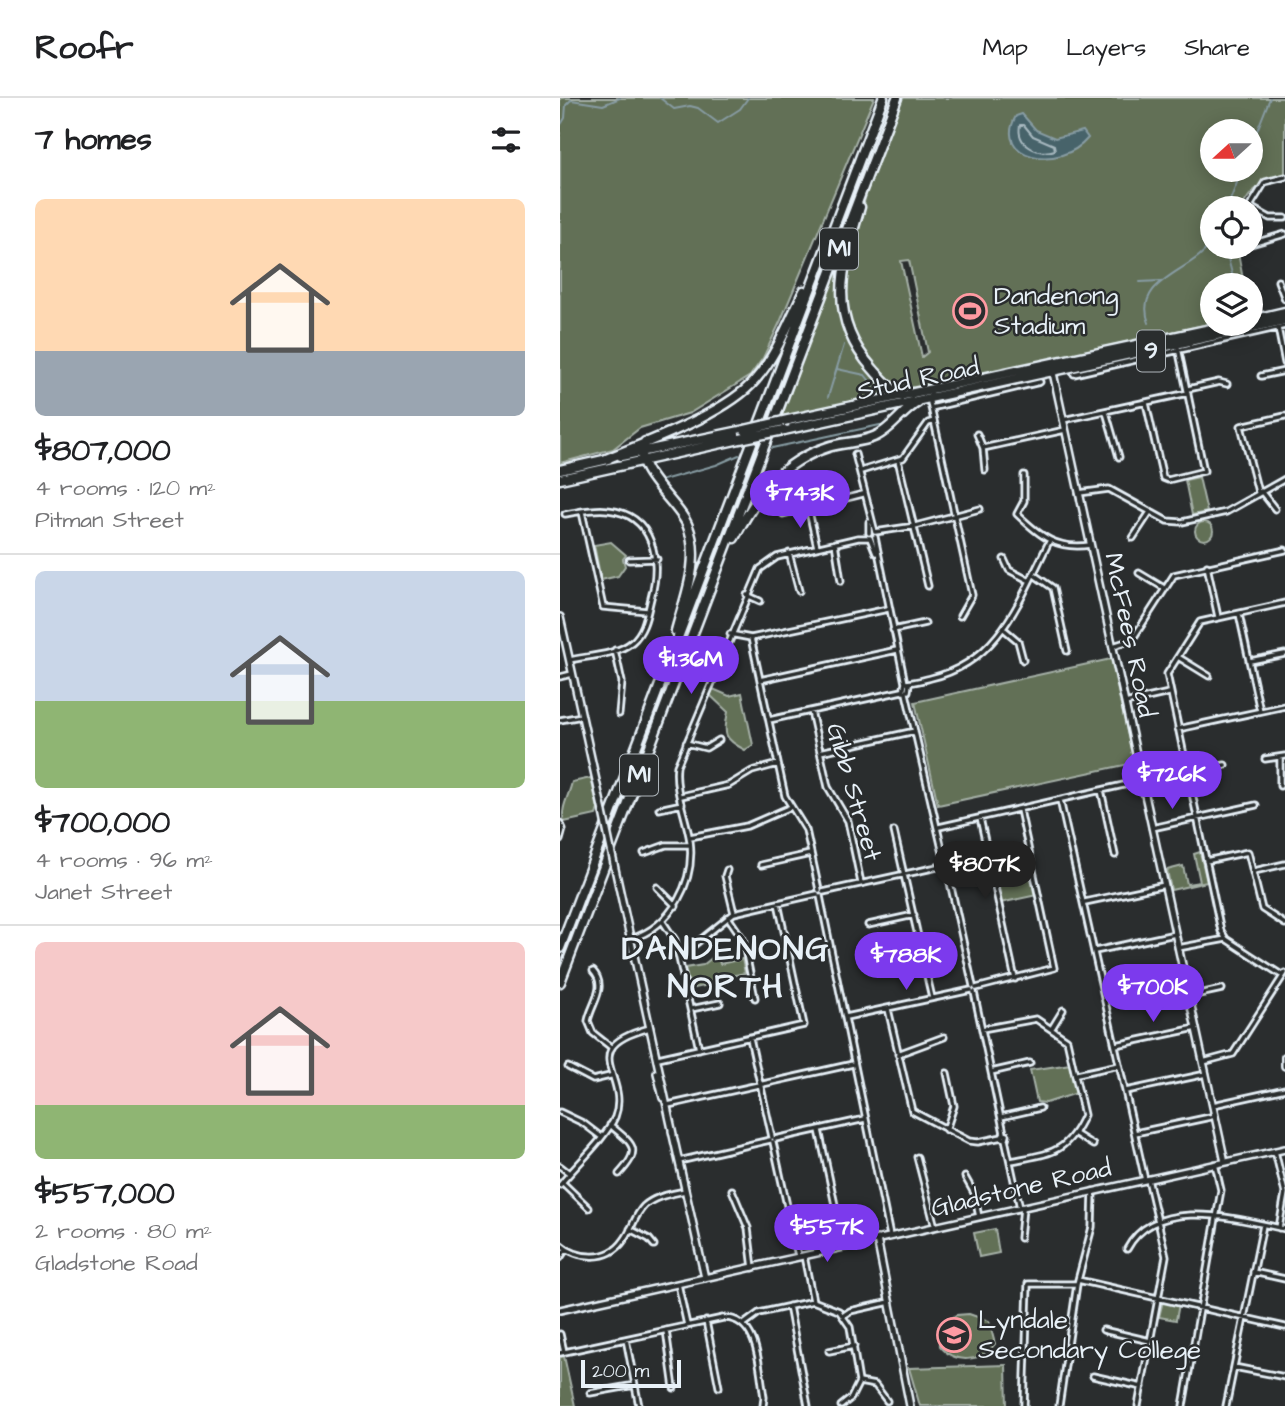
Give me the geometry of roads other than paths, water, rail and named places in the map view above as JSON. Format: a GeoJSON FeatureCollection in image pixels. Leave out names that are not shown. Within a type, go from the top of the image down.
{"type":"FeatureCollection","features":[{"type":"Feature","properties":{"kind":"highway","name":"M1"},"geometry":{"type":"LineString","coordinates":[[560,948],[883,98]]}},
{"type":"Feature","properties":{"kind":"highway","name":"M1"},"geometry":{"type":"LineString","coordinates":[[560,982],[897,98]]}},
{"type":"Feature","properties":{"kind":"highway"},"geometry":{"type":"LineString","coordinates":[[879,146],[841,283],[844,320],[856,349],[877,374],[900,394]]}},
{"type":"Feature","properties":{"kind":"highway"},"geometry":{"type":"LineString","coordinates":[[604,460],[730,402],[755,380],[782,338],[824,253]]}},
{"type":"Feature","properties":{"kind":"highway"},"geometry":{"type":"LineString","coordinates":[[1263,317],[1285,312]]}},
{"type":"Feature","properties":{"kind":"highway","name":"Stud Road"},"geometry":{"type":"LineString","coordinates":[[560,480],[626,465],[642,457],[788,420],[930,395],[1285,320]]}},
{"type":"Feature","properties":{"kind":"highway","name":"Stud Road"},"geometry":{"type":"LineString","coordinates":[[1177,344],[1200,336]]}},
{"type":"Feature","properties":{"kind":"highway"},"geometry":{"type":"LineString","coordinates":[[858,440],[887,424],[891,416],[877,374]]}},
{"type":"Feature","properties":{"kind":"highway","name":"Stud Road"},"geometry":{"type":"LineString","coordinates":[[560,470],[604,460],[642,457],[784,430],[887,402],[900,394],[930,395]]}},
{"type":"Feature","properties":{"kind":"highway"},"geometry":{"type":"LineString","coordinates":[[719,568],[746,517],[773,478],[813,452],[885,431],[907,410],[930,395]]}},
{"type":"Feature","properties":{"kind":"highway"},"geometry":{"type":"LineString","coordinates":[[647,440],[642,457],[645,469],[687,525],[693,555],[691,575],[663,679]]}},
{"type":"Feature","properties":{"kind":"highway"},"geometry":{"type":"LineString","coordinates":[[626,465],[659,486]]}},
{"type":"Feature","properties":{"kind":"main road","name":"McFees Road"},"geometry":{"type":"LineString","coordinates":[[1052,368],[1225,1162]]}},
{"type":"Feature","properties":{"kind":"main road"},"geometry":{"type":"LineString","coordinates":[[560,617],[705,1278]]}},
{"type":"Feature","properties":{"kind":"main road"},"geometry":{"type":"LineString","coordinates":[[1285,1058],[1285,1066]]}},
{"type":"Feature","properties":{"kind":"main road","name":"Gladstone Road"},"geometry":{"type":"LineString","coordinates":[[560,1310],[1285,1149]]}},
{"type":"Feature","properties":{"kind":"main road"},"geometry":{"type":"LineString","coordinates":[[877,1240],[910,1406]]}},
{"type":"Feature","properties":{"kind":"street"},"geometry":{"type":"LineString","coordinates":[[1256,196],[1265,182],[1285,177]]}},
{"type":"Feature","properties":{"kind":"street"},"geometry":{"type":"LineString","coordinates":[[1263,215],[1269,218],[1285,218]]}},
{"type":"Feature","properties":{"kind":"street"},"geometry":{"type":"LineString","coordinates":[[1263,240],[1285,233]]}},
{"type":"Feature","properties":{"kind":"street"},"geometry":{"type":"LineString","coordinates":[[1278,281],[1285,299]]}},
{"type":"Feature","properties":{"kind":"street","name":"Stud Road"},"geometry":{"type":"LineString","coordinates":[[1074,374],[1177,344],[1285,326]]}},
{"type":"Feature","properties":{"kind":"street"},"geometry":{"type":"LineString","coordinates":[[1278,328],[1285,363]]}},
{"type":"Feature","properties":{"kind":"street"},"geometry":{"type":"LineString","coordinates":[[1146,402],[1163,478],[1168,480],[1206,472],[1177,344]]}},
{"type":"Feature","properties":{"kind":"street"},"geometry":{"type":"LineString","coordinates":[[1261,376],[1285,371]]}},
{"type":"Feature","properties":{"kind":"street","name":"Stud Road"},"geometry":{"type":"LineString","coordinates":[[931,408],[1040,382]]}},
{"type":"Feature","properties":{"kind":"street"},"geometry":{"type":"LineString","coordinates":[[1063,420],[1146,402],[1219,382],[1227,384]]}},
{"type":"Feature","properties":{"kind":"street"},"geometry":{"type":"LineString","coordinates":[[930,395],[972,595],[960,616]]}},
{"type":"Feature","properties":{"kind":"street"},"geometry":{"type":"LineString","coordinates":[[1106,411],[1119,457]]}},
{"type":"Feature","properties":{"kind":"street"},"geometry":{"type":"LineString","coordinates":[[1275,509],[1259,492],[1241,426],[1285,416]]}},
{"type":"Feature","properties":{"kind":"street"},"geometry":{"type":"LineString","coordinates":[[861,471],[900,460],[927,425],[934,422]]}},
{"type":"Feature","properties":{"kind":"street"},"geometry":{"type":"LineString","coordinates":[[983,448],[1065,430]]}},
{"type":"Feature","properties":{"kind":"street"},"geometry":{"type":"LineString","coordinates":[[977,434],[983,448],[985,470]]}},
{"type":"Feature","properties":{"kind":"street"},"geometry":{"type":"LineString","coordinates":[[855,454],[861,471],[863,494],[897,650],[907,684],[904,692],[939,827],[945,865],[1021,1208],[1020,1238]]}},
{"type":"Feature","properties":{"kind":"street"},"geometry":{"type":"LineString","coordinates":[[900,460],[928,586]]}},
{"type":"Feature","properties":{"kind":"street"},"geometry":{"type":"LineString","coordinates":[[1024,475],[1024,500],[1017,514],[1049,542],[1070,547],[1090,545]]}},
{"type":"Feature","properties":{"kind":"street"},"geometry":{"type":"LineString","coordinates":[[1079,493],[1109,489],[1167,520],[1182,522],[1226,512],[1285,479]]}},
{"type":"Feature","properties":{"kind":"street"},"geometry":{"type":"LineString","coordinates":[[817,480],[822,503]]}},
{"type":"Feature","properties":{"kind":"street"},"geometry":{"type":"LineString","coordinates":[[783,514],[863,494]]}},
{"type":"Feature","properties":{"kind":"street"},"geometry":{"type":"LineString","coordinates":[[808,507],[817,547]]}},
{"type":"Feature","properties":{"kind":"street"},"geometry":{"type":"LineString","coordinates":[[565,514],[606,509],[628,516],[649,536],[657,559],[657,572],[642,630],[634,640],[615,650],[569,660]]}},
{"type":"Feature","properties":{"kind":"street"},"geometry":{"type":"LineString","coordinates":[[630,940],[663,922],[676,906],[690,866],[690,845],[676,774],[730,634],[760,569],[777,557],[789,553],[955,517],[980,509]]}},
{"type":"Feature","properties":{"kind":"street"},"geometry":{"type":"LineString","coordinates":[[582,512],[603,607],[647,611]]}},
{"type":"Feature","properties":{"kind":"street"},"geometry":{"type":"LineString","coordinates":[[1132,538],[1150,512]]}},
{"type":"Feature","properties":{"kind":"street"},"geometry":{"type":"LineString","coordinates":[[907,684],[946,674],[970,664],[1004,630],[1049,542]]}},
{"type":"Feature","properties":{"kind":"street"},"geometry":{"type":"LineString","coordinates":[[835,543],[841,581]]}},
{"type":"Feature","properties":{"kind":"street"},"geometry":{"type":"LineString","coordinates":[[1112,646],[1132,640],[1174,575],[1285,550]]}},
{"type":"Feature","properties":{"kind":"street"},"geometry":{"type":"LineString","coordinates":[[789,553],[799,591]]}},
{"type":"Feature","properties":{"kind":"street"},"geometry":{"type":"LineString","coordinates":[[629,560],[657,559]]}},
{"type":"Feature","properties":{"kind":"street"},"geometry":{"type":"LineString","coordinates":[[1004,559],[1009,570],[1030,581]]}},
{"type":"Feature","properties":{"kind":"street"},"geometry":{"type":"LineString","coordinates":[[1207,566],[1218,617]]}},
{"type":"Feature","properties":{"kind":"street"},"geometry":{"type":"LineString","coordinates":[[1139,573],[1164,588]]}},
{"type":"Feature","properties":{"kind":"street"},"geometry":{"type":"LineString","coordinates":[[1033,574],[1053,588],[1067,651]]}},
{"type":"Feature","properties":{"kind":"street"},"geometry":{"type":"LineString","coordinates":[[747,595],[760,601]]}},
{"type":"Feature","properties":{"kind":"street"},"geometry":{"type":"LineString","coordinates":[[1203,1062],[1233,1054],[1284,975],[1224,936],[1167,674],[1197,624],[1285,603]]}},
{"type":"Feature","properties":{"kind":"street"},"geometry":{"type":"LineString","coordinates":[[730,634],[751,638],[888,609]]}},
{"type":"Feature","properties":{"kind":"street"},"geometry":{"type":"LineString","coordinates":[[1238,613],[1260,711]]}},
{"type":"Feature","properties":{"kind":"street"},"geometry":{"type":"LineString","coordinates":[[893,630],[925,623]]}},
{"type":"Feature","properties":{"kind":"street"},"geometry":{"type":"LineString","coordinates":[[1004,630],[1018,641],[1023,660]]}},
{"type":"Feature","properties":{"kind":"street"},"geometry":{"type":"LineString","coordinates":[[751,638],[778,764],[791,807],[806,830],[890,1236]]}},
{"type":"Feature","properties":{"kind":"street"},"geometry":{"type":"LineString","coordinates":[[615,650],[622,682],[619,714]]}},
{"type":"Feature","properties":{"kind":"street"},"geometry":{"type":"LineString","coordinates":[[760,680],[897,650]]}},
{"type":"Feature","properties":{"kind":"street"},"geometry":{"type":"LineString","coordinates":[[1250,662],[1285,654]]}},
{"type":"Feature","properties":{"kind":"street"},"geometry":{"type":"LineString","coordinates":[[1177,657],[1209,676]]}},
{"type":"Feature","properties":{"kind":"street"},"geometry":{"type":"LineString","coordinates":[[560,677],[573,674]]}},
{"type":"Feature","properties":{"kind":"street"},"geometry":{"type":"LineString","coordinates":[[769,720],[904,692]]}},
{"type":"Feature","properties":{"kind":"street"},"geometry":{"type":"LineString","coordinates":[[1125,703],[1170,693]]}},
{"type":"Feature","properties":{"kind":"street"},"geometry":{"type":"LineString","coordinates":[[1178,729],[1285,706]]}},
{"type":"Feature","properties":{"kind":"street","name":"Gibb Street"},"geometry":{"type":"LineString","coordinates":[[811,711],[828,787],[848,821],[861,883]]}},
{"type":"Feature","properties":{"kind":"street"},"geometry":{"type":"LineString","coordinates":[[560,720],[582,716]]}},
{"type":"Feature","properties":{"kind":"street"},"geometry":{"type":"LineString","coordinates":[[820,752],[915,731]]}},
{"type":"Feature","properties":{"kind":"street"},"geometry":{"type":"LineString","coordinates":[[686,743],[706,748],[719,740]]}},
{"type":"Feature","properties":{"kind":"street"},"geometry":{"type":"LineString","coordinates":[[1265,759],[1283,756],[1280,786]]}},
{"type":"Feature","properties":{"kind":"street"},"geometry":{"type":"LineString","coordinates":[[681,796],[729,785],[752,771],[778,764]]}},
{"type":"Feature","properties":{"kind":"street"},"geometry":{"type":"LineString","coordinates":[[1187,773],[1225,765]]}},
{"type":"Feature","properties":{"kind":"street"},"geometry":{"type":"LineString","coordinates":[[939,827],[1142,781]]}},
{"type":"Feature","properties":{"kind":"street"},"geometry":{"type":"LineString","coordinates":[[1101,790],[1115,855]]}},
{"type":"Feature","properties":{"kind":"street"},"geometry":{"type":"LineString","coordinates":[[1060,800],[1085,902],[1125,1091],[1166,1256],[1138,1406]]}},
{"type":"Feature","properties":{"kind":"street"},"geometry":{"type":"LineString","coordinates":[[659,810],[682,804]]}},
{"type":"Feature","properties":{"kind":"street"},"geometry":{"type":"LineString","coordinates":[[1152,828],[1256,805]]}},
{"type":"Feature","properties":{"kind":"street"},"geometry":{"type":"LineString","coordinates":[[689,838],[747,825],[791,807]]}},
{"type":"Feature","properties":{"kind":"street"},"geometry":{"type":"LineString","coordinates":[[846,1017],[1055,971],[1020,810]]}},
{"type":"Feature","properties":{"kind":"street"},"geometry":{"type":"LineString","coordinates":[[980,818],[1015,979]]}},
{"type":"Feature","properties":{"kind":"street"},"geometry":{"type":"LineString","coordinates":[[560,823],[563,829],[560,840]]}},
{"type":"Feature","properties":{"kind":"street"},"geometry":{"type":"LineString","coordinates":[[894,831],[932,998]]}},
{"type":"Feature","properties":{"kind":"street"},"geometry":{"type":"LineString","coordinates":[[643,853],[666,845],[690,845]]}},
{"type":"Feature","properties":{"kind":"street"},"geometry":{"type":"LineString","coordinates":[[1206,861],[1247,852],[1254,870],[1262,909],[1285,924]]}},
{"type":"Feature","properties":{"kind":"street"},"geometry":{"type":"LineString","coordinates":[[761,865],[811,854]]}},
{"type":"Feature","properties":{"kind":"street"},"geometry":{"type":"LineString","coordinates":[[1254,870],[1285,864]]}},
{"type":"Feature","properties":{"kind":"street"},"geometry":{"type":"LineString","coordinates":[[678,954],[684,953],[734,913],[945,865]]}},
{"type":"Feature","properties":{"kind":"street"},"geometry":{"type":"LineString","coordinates":[[727,870],[725,876],[734,913]]}},
{"type":"Feature","properties":{"kind":"street"},"geometry":{"type":"LineString","coordinates":[[1085,902],[1165,885]]}},
{"type":"Feature","properties":{"kind":"street"},"geometry":{"type":"LineString","coordinates":[[657,887],[676,906]]}},
{"type":"Feature","properties":{"kind":"street"},"geometry":{"type":"LineString","coordinates":[[656,1058],[804,1024],[778,903]]}},
{"type":"Feature","properties":{"kind":"street"},"geometry":{"type":"LineString","coordinates":[[868,925],[914,915]]}},
{"type":"Feature","properties":{"kind":"street"},"geometry":{"type":"LineString","coordinates":[[728,917],[743,939],[755,998]]}},
{"type":"Feature","properties":{"kind":"street"},"geometry":{"type":"LineString","coordinates":[[663,922],[673,935],[699,1049]]}},
{"type":"Feature","properties":{"kind":"street"},"geometry":{"type":"LineString","coordinates":[[1095,951],[1175,934]]}},
{"type":"Feature","properties":{"kind":"street"},"geometry":{"type":"LineString","coordinates":[[1178,948],[1224,936]]}},
{"type":"Feature","properties":{"kind":"street"},"geometry":{"type":"LineString","coordinates":[[877,967],[923,957]]}},
{"type":"Feature","properties":{"kind":"street"},"geometry":{"type":"LineString","coordinates":[[593,971],[599,984],[598,996],[587,1021],[593,1033],[612,1048]]}},
{"type":"Feature","properties":{"kind":"street"},"geometry":{"type":"LineString","coordinates":[[1105,998],[1186,981]]}},
{"type":"Feature","properties":{"kind":"street"},"geometry":{"type":"LineString","coordinates":[[1189,996],[1222,989]]}},
{"type":"Feature","properties":{"kind":"street"},"geometry":{"type":"LineString","coordinates":[[690,1009],[720,1003]]}},
{"type":"Feature","properties":{"kind":"street"},"geometry":{"type":"LineString","coordinates":[[888,1009],[910,1108],[919,1117],[973,1142],[1004,1137]]}},
{"type":"Feature","properties":{"kind":"street"},"geometry":{"type":"LineString","coordinates":[[1052,1028],[1063,1010]]}},
{"type":"Feature","properties":{"kind":"street"},"geometry":{"type":"LineString","coordinates":[[982,1029],[1030,1018],[1052,1028],[1070,1044],[1084,1112],[1074,1133],[1061,1149],[1011,1161]]}},
{"type":"Feature","properties":{"kind":"street"},"geometry":{"type":"LineString","coordinates":[[589,1208],[561,1184],[610,1125],[618,1101],[608,1065],[612,1048],[623,1036],[650,1028]]}},
{"type":"Feature","properties":{"kind":"street"},"geometry":{"type":"LineString","coordinates":[[1116,1045],[1196,1028]]}},
{"type":"Feature","properties":{"kind":"street"},"geometry":{"type":"LineString","coordinates":[[898,1054],[944,1037]]}},
{"type":"Feature","properties":{"kind":"street"},"geometry":{"type":"LineString","coordinates":[[750,1038],[772,1140],[813,1301]]}},
{"type":"Feature","properties":{"kind":"street"},"geometry":{"type":"LineString","coordinates":[[991,1072],[1030,1063]]}},
{"type":"Feature","properties":{"kind":"street"},"geometry":{"type":"LineString","coordinates":[[666,1105],[853,1064]]}},
{"type":"Feature","properties":{"kind":"street"},"geometry":{"type":"LineString","coordinates":[[1076,1074],[1119,1065]]}},
{"type":"Feature","properties":{"kind":"street"},"geometry":{"type":"LineString","coordinates":[[568,1067],[593,1080],[611,1076]]}},
{"type":"Feature","properties":{"kind":"street"},"geometry":{"type":"LineString","coordinates":[[946,1130],[954,1107],[947,1073]]}},
{"type":"Feature","properties":{"kind":"street"},"geometry":{"type":"LineString","coordinates":[[1125,1091],[1206,1074]]}},
{"type":"Feature","properties":{"kind":"street"},"geometry":{"type":"LineString","coordinates":[[1213,1105],[1285,1089]]}},
{"type":"Feature","properties":{"kind":"street"},"geometry":{"type":"LineString","coordinates":[[1001,1117],[1040,1108]]}},
{"type":"Feature","properties":{"kind":"street"},"geometry":{"type":"LineString","coordinates":[[560,1112],[583,1123],[600,1136]]}},
{"type":"Feature","properties":{"kind":"street"},"geometry":{"type":"LineString","coordinates":[[1135,1133],[1215,1116]]}},
{"type":"Feature","properties":{"kind":"street"},"geometry":{"type":"LineString","coordinates":[[679,1161],[865,1119]]}},
{"type":"Feature","properties":{"kind":"street"},"geometry":{"type":"LineString","coordinates":[[610,1125],[629,1141],[633,1150],[633,1158],[619,1174]]}},
{"type":"Feature","properties":{"kind":"street"},"geometry":{"type":"LineString","coordinates":[[818,1130],[844,1247]]}},
{"type":"Feature","properties":{"kind":"street"},"geometry":{"type":"LineString","coordinates":[[1074,1133],[1093,1144]]}},
{"type":"Feature","properties":{"kind":"street"},"geometry":{"type":"LineString","coordinates":[[1275,1151],[1285,1194],[1279,1227]]}},
{"type":"Feature","properties":{"kind":"street"},"geometry":{"type":"LineString","coordinates":[[917,1157],[935,1227]]}},
{"type":"Feature","properties":{"kind":"street"},"geometry":{"type":"LineString","coordinates":[[1183,1406],[1221,1190],[1215,1164]]}},
{"type":"Feature","properties":{"kind":"street"},"geometry":{"type":"LineString","coordinates":[[560,1166],[569,1173]]}},
{"type":"Feature","properties":{"kind":"street"},"geometry":{"type":"LineString","coordinates":[[965,1177],[974,1193],[979,1217]]}},
{"type":"Feature","properties":{"kind":"street"},"geometry":{"type":"LineString","coordinates":[[732,1190],[748,1228],[752,1268]]}},
{"type":"Feature","properties":{"kind":"street"},"geometry":{"type":"LineString","coordinates":[[560,1244],[578,1255],[605,1255],[624,1241],[641,1209],[649,1202],[685,1191]]}},
{"type":"Feature","properties":{"kind":"street"},"geometry":{"type":"LineString","coordinates":[[1059,1406],[1078,1281],[1092,1227],[1093,1191]]}},
{"type":"Feature","properties":{"kind":"street"},"geometry":{"type":"LineString","coordinates":[[1127,1249],[1139,1231],[1158,1223],[1202,1213],[1285,1229]]}},
{"type":"Feature","properties":{"kind":"street"},"geometry":{"type":"LineString","coordinates":[[1226,1406],[1263,1224]]}},
{"type":"Feature","properties":{"kind":"street"},"geometry":{"type":"LineString","coordinates":[[630,1228],[654,1245]]}},
{"type":"Feature","properties":{"kind":"street"},"geometry":{"type":"LineString","coordinates":[[560,1258],[566,1249]]}},
{"type":"Feature","properties":{"kind":"street"},"geometry":{"type":"LineString","coordinates":[[1253,1272],[1285,1279]]}},
{"type":"Feature","properties":{"kind":"street"},"geometry":{"type":"LineString","coordinates":[[1024,1280],[1028,1284],[1024,1406]]}},
{"type":"Feature","properties":{"kind":"street"},"geometry":{"type":"LineString","coordinates":[[1028,1284],[1091,1282],[1200,1306],[1218,1314],[1285,1327]]}},
{"type":"Feature","properties":{"kind":"street"},"geometry":{"type":"LineString","coordinates":[[678,1284],[687,1325]]}},
{"type":"Feature","properties":{"kind":"street"},"geometry":{"type":"LineString","coordinates":[[744,1324],[759,1313],[813,1301],[835,1307],[844,1315],[854,1346],[859,1382],[851,1398],[841,1406]]}},
{"type":"Feature","properties":{"kind":"street"},"geometry":{"type":"LineString","coordinates":[[844,1315],[850,1311],[890,1302]]}},
{"type":"Feature","properties":{"kind":"street"},"geometry":{"type":"LineString","coordinates":[[789,1306],[808,1406]]}},
{"type":"Feature","properties":{"kind":"street"},"geometry":{"type":"LineString","coordinates":[[560,1334],[562,1352],[730,1318],[744,1324],[751,1334],[763,1406]]}},
{"type":"Feature","properties":{"kind":"street"},"geometry":{"type":"LineString","coordinates":[[706,1321],[719,1387]]}},
{"type":"Feature","properties":{"kind":"street"},"geometry":{"type":"LineString","coordinates":[[666,1330],[674,1388]]}},
{"type":"Feature","properties":{"kind":"street"},"geometry":{"type":"LineString","coordinates":[[1102,1330],[1150,1340]]}},
{"type":"Feature","properties":{"kind":"street"},"geometry":{"type":"LineString","coordinates":[[626,1339],[639,1406]]}},
{"type":"Feature","properties":{"kind":"street"},"geometry":{"type":"LineString","coordinates":[[829,1352],[854,1346]]}},
{"type":"Feature","properties":{"kind":"street"},"geometry":{"type":"LineString","coordinates":[[1234,1367],[1285,1377]]}},
{"type":"Feature","properties":{"kind":"street"},"geometry":{"type":"LineString","coordinates":[[1093,1376],[1142,1387]]}},
{"type":"Feature","properties":{"kind":"street"},"geometry":{"type":"LineString","coordinates":[[859,1382],[875,1385],[887,1401]]}},
{"type":"Feature","properties":{"kind":"street"},"geometry":{"type":"LineString","coordinates":[[590,1393],[635,1385]]}},
{"type":"Feature","properties":{"kind":"water"},"geometry":{"type":"Polygon","coordinates":[[[1022,114],[1036,130],[1055,138],[1083,131],[1088,138],[1076,149],[1061,155],[1032,156],[1021,151],[1013,142],[1011,130],[1016,116],[1022,114]]]}},
{"type":"Feature","properties":{"kind":"waterway"},"geometry":{"type":"LineString","coordinates":[[560,126],[565,118],[566,105],[571,100],[603,105],[620,98]]}},
{"type":"Feature","properties":{"kind":"waterway"},"geometry":{"type":"LineString","coordinates":[[660,98],[674,109],[690,106],[698,108],[718,123],[740,109],[748,98]]}},
{"type":"Feature","properties":{"kind":"waterway"},"geometry":{"type":"LineString","coordinates":[[1262,119],[1270,98]]}},
{"type":"Feature","properties":{"kind":"waterway"},"geometry":{"type":"LineString","coordinates":[[1232,196],[1237,182]]}},
{"type":"Feature","properties":{"kind":"waterway"},"geometry":{"type":"LineString","coordinates":[[1149,323],[1146,308],[1149,296],[1157,285],[1200,255]]}},
{"type":"Feature","properties":{"kind":"waterway"},"geometry":{"type":"LineString","coordinates":[[1228,259],[1232,273]]}},
{"type":"Feature","properties":{"kind":"waterway"},"geometry":{"type":"LineString","coordinates":[[1140,282],[1160,281]]}},
{"type":"Feature","properties":{"kind":"waterway"},"geometry":{"type":"LineString","coordinates":[[828,397],[844,345]]}},
{"type":"Feature","properties":{"kind":"waterway"},"geometry":{"type":"LineString","coordinates":[[837,369],[865,375],[877,390]]}},
{"type":"Feature","properties":{"kind":"waterway"},"geometry":{"type":"LineString","coordinates":[[772,448],[880,425]]}},
{"type":"Feature","properties":{"kind":"waterway"},"geometry":{"type":"LineString","coordinates":[[663,480],[716,465],[739,455]]}},
{"type":"Feature","properties":{"kind":"place","name":"Dandenong Stadium"},"geometry":{"type":"Point","coordinates":[970,311]}},
{"type":"Feature","properties":{"kind":"place","name":"Lyndale Secondary College"},"geometry":{"type":"Point","coordinates":[954,1335]}},
{"type":"Feature","properties":{"kind":"district","name":"DANDENONG NORTH"},"geometry":{"type":"Point","coordinates":[726,968]}}]}
